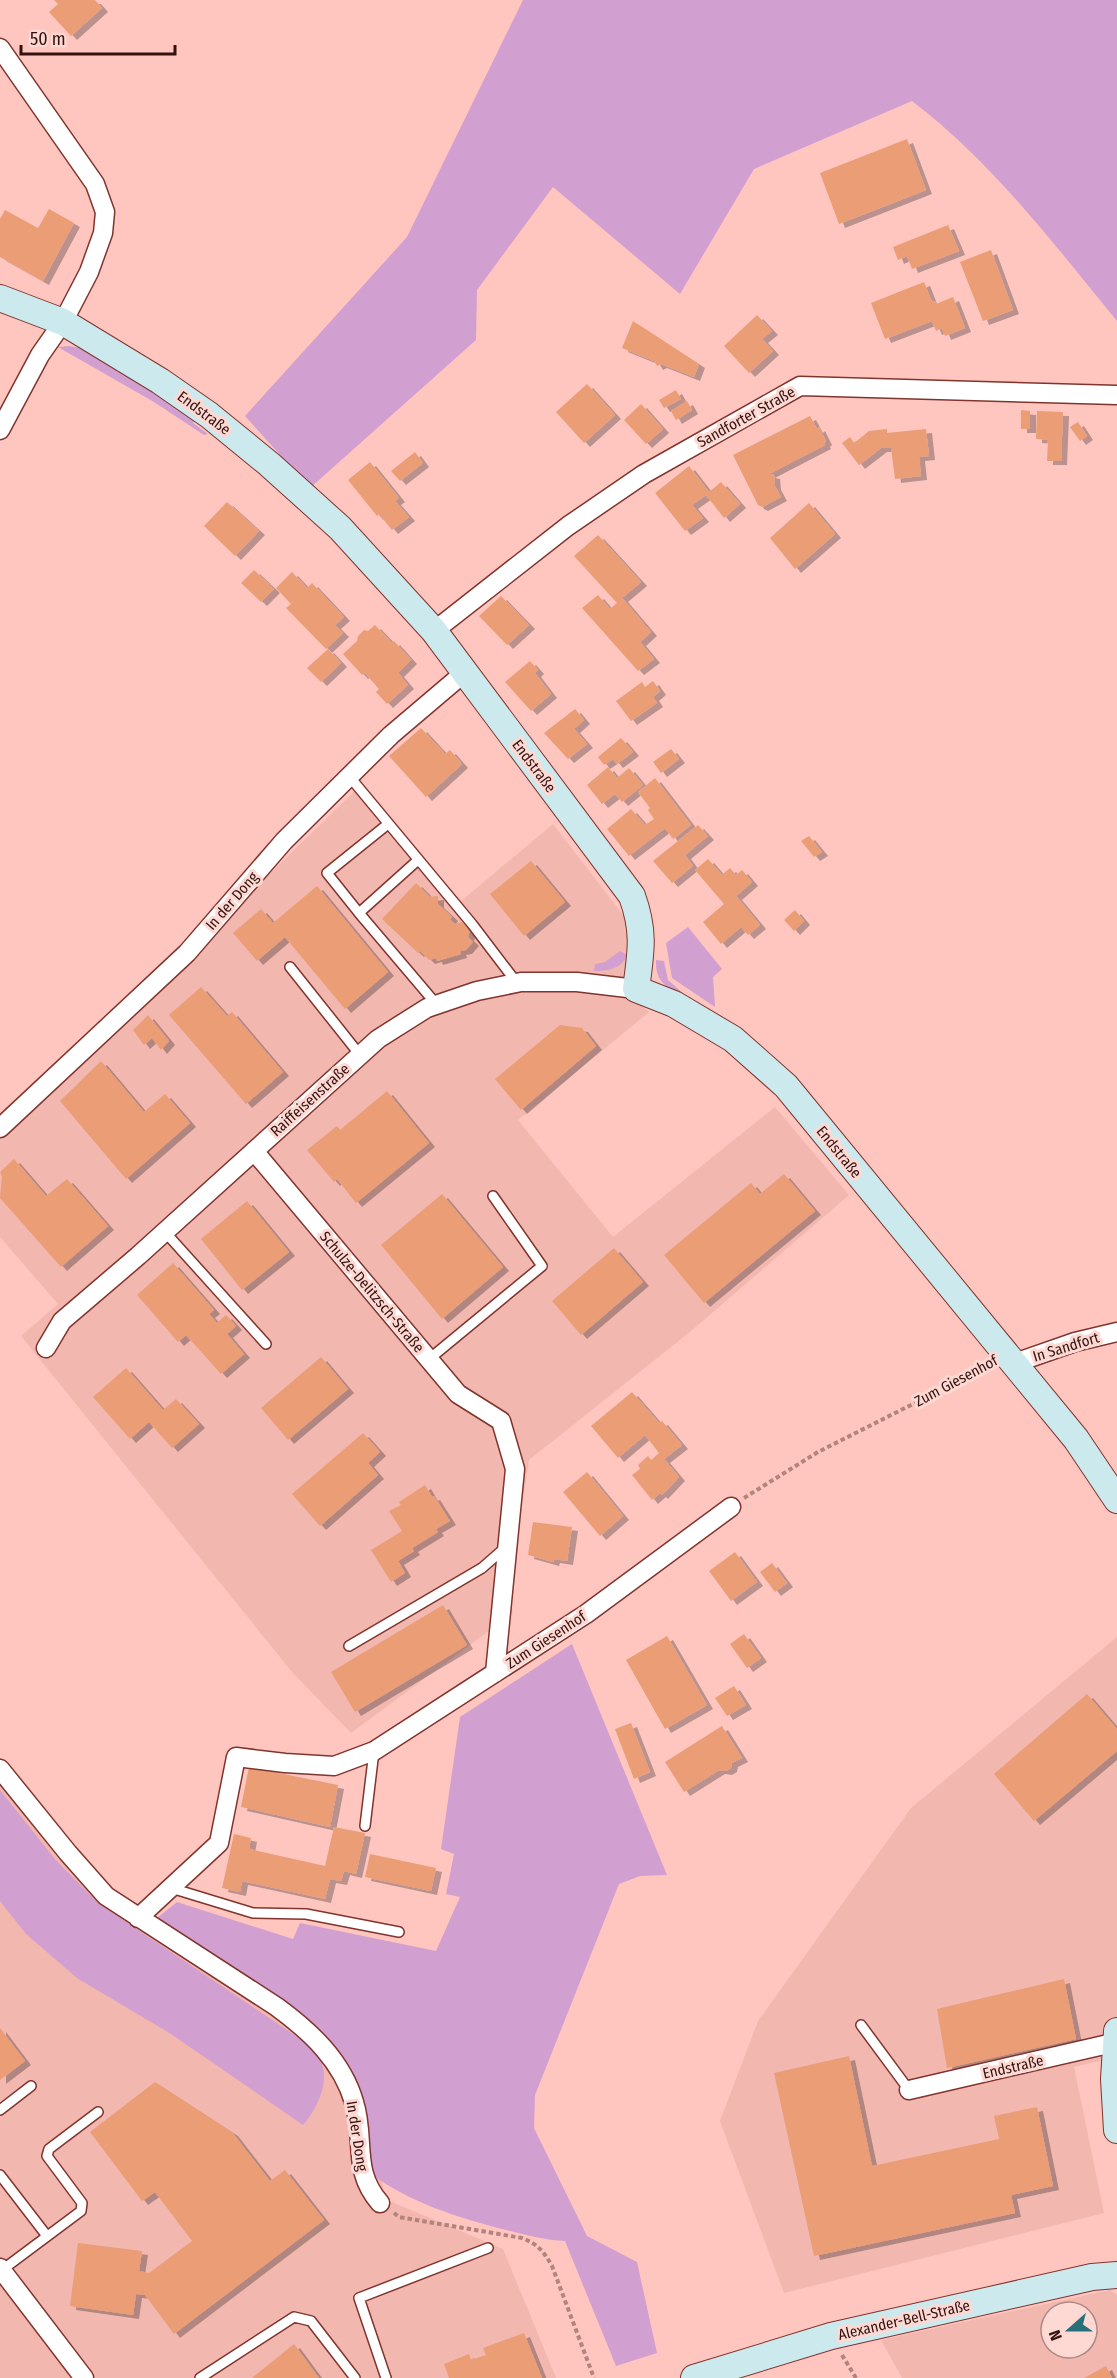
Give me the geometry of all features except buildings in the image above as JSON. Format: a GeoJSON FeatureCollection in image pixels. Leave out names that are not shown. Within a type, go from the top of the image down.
{"type":"FeatureCollection","features":[{"type":"Feature","properties":{"kind":"street"},"geometry":{"type":"LineString","coordinates":[[0,48],[95,184],[105,212],[103,233],[89,272],[63,322],[40,355],[0,430]]}},
{"type":"Feature","properties":{"kind":"street","name":"Endstraße"},"geometry":{"type":"LineString","coordinates":[[0,298],[63,322],[160,381],[208,415],[269,464],[340,528],[434,631],[632,896],[640,917],[642,942],[636,989],[674,1004],[734,1040],[786,1086],[1076,1439],[1117,1500]]}},
{"type":"Feature","properties":{"kind":"street","name":"Sandforter Straße"},"geometry":{"type":"LineString","coordinates":[[434,631],[568,526],[644,474],[800,386],[1117,395]]}},
{"type":"Feature","properties":{"kind":"street","name":"In der Dong"},"geometry":{"type":"LineString","coordinates":[[0,1128],[187,953],[284,841],[349,776],[391,735],[464,673]]}},
{"type":"Feature","properties":{"kind":"street","name":"Raiffeisenstraße"},"geometry":{"type":"LineString","coordinates":[[46,1347],[62,1321],[165,1232],[360,1055],[378,1039],[427,1008],[477,991],[517,983],[577,982],[636,989]]}},
{"type":"Feature","properties":{"kind":"street","name":"Schulze-Delitzsch-Straße"},"geometry":{"type":"LineString","coordinates":[[254,1151],[458,1394],[501,1421],[515,1468],[508,1545]]}},
{"type":"Feature","properties":{"kind":"street","name":"In Sandfort"},"geometry":{"type":"LineString","coordinates":[[1010,1359],[1117,1332]]}},
{"type":"Feature","properties":{"kind":"street","name":"Zum Giesenhof"},"geometry":{"type":"LineString","coordinates":[[138,1918],[219,1843],[236,1757],[334,1766],[374,1750],[586,1614],[731,1507]]}},
{"type":"Feature","properties":{"kind":"street"},"geometry":{"type":"LineString","coordinates":[[495,1673],[508,1545]]}},
{"type":"Feature","properties":{"kind":"street","name":"In der Dong"},"geometry":{"type":"LineString","coordinates":[[0,1769],[106,1896],[277,2007],[298,2022],[324,2048],[337,2064],[355,2104],[364,2178],[370,2192],[380,2203]]}},
{"type":"Feature","properties":{"kind":"street","name":"Endstraße"},"geometry":{"type":"LineString","coordinates":[[909,2090],[1117,2039],[1113,2079],[1117,2130]]}},
{"type":"Feature","properties":{"kind":"street"},"geometry":{"type":"LineString","coordinates":[[1,2269],[84,2378]]}},
{"type":"Feature","properties":{"kind":"street","name":"Alexander-Bell-Straße"},"geometry":{"type":"LineString","coordinates":[[694,2378],[831,2336],[1092,2277],[1117,2275]]}},
{"type":"Feature","properties":{"kind":"lane"},"geometry":{"type":"LineString","coordinates":[[349,776],[517,983]]}},
{"type":"Feature","properties":{"kind":"lane"},"geometry":{"type":"LineString","coordinates":[[388,824],[327,873],[437,1005]]}},
{"type":"Feature","properties":{"kind":"lane"},"geometry":{"type":"LineString","coordinates":[[359,913],[418,860]]}},
{"type":"Feature","properties":{"kind":"lane"},"geometry":{"type":"LineString","coordinates":[[290,967],[360,1055]]}},
{"type":"Feature","properties":{"kind":"lane"},"geometry":{"type":"LineString","coordinates":[[428,1360],[542,1266],[493,1196]]}},
{"type":"Feature","properties":{"kind":"lane"},"geometry":{"type":"LineString","coordinates":[[165,1232],[266,1344]]}},
{"type":"Feature","properties":{"kind":"lane"},"geometry":{"type":"LineString","coordinates":[[349,1646],[482,1568],[508,1545]]}},
{"type":"Feature","properties":{"kind":"lane"},"geometry":{"type":"LineString","coordinates":[[365,1826],[374,1750]]}},
{"type":"Feature","properties":{"kind":"lane"},"geometry":{"type":"LineString","coordinates":[[171,1888],[253,1913],[306,1914],[399,1932]]}},
{"type":"Feature","properties":{"kind":"lane"},"geometry":{"type":"LineString","coordinates":[[861,2025],[909,2090]]}},
{"type":"Feature","properties":{"kind":"lane"},"geometry":{"type":"LineString","coordinates":[[0,2110],[31,2086]]}},
{"type":"Feature","properties":{"kind":"lane"},"geometry":{"type":"LineString","coordinates":[[1,2269],[81,2211],[82,2203],[47,2157],[49,2149],[98,2112]]}},
{"type":"Feature","properties":{"kind":"lane"},"geometry":{"type":"LineString","coordinates":[[0,2175],[47,2236]]}},
{"type":"Feature","properties":{"kind":"lane"},"geometry":{"type":"LineString","coordinates":[[386,2378],[359,2298],[488,2248]]}},
{"type":"Feature","properties":{"kind":"lane"},"geometry":{"type":"LineString","coordinates":[[200,2378],[294,2317],[311,2321],[355,2378]]}},
{"type":"Feature","properties":{"kind":"path","name":"Zum Giesenhof"},"geometry":{"type":"LineString","coordinates":[[731,1507],[754,1490],[818,1452],[987,1366],[1010,1359]]}},
{"type":"Feature","properties":{"kind":"path"},"geometry":{"type":"LineString","coordinates":[[380,2203],[399,2217],[522,2238],[534,2243],[543,2251],[552,2266],[594,2378]]}},
{"type":"Feature","properties":{"kind":"shaded area"},"geometry":{"type":"Polygon","coordinates":[[[523,0],[1117,0],[1117,321],[996,177],[912,101],[754,169],[680,294],[553,187],[477,290],[476,340],[310,488],[245,416],[407,237],[523,0]]]}},
{"type":"Feature","properties":{"kind":"shaded area"},"geometry":{"type":"Polygon","coordinates":[[[69,346],[98,356],[133,377],[196,419],[193,423],[208,434],[204,435],[154,402],[58,347],[69,346]]]}},
{"type":"Feature","properties":{"kind":"shaded area"},"geometry":{"type":"Polygon","coordinates":[[[359,787],[460,902],[553,824],[624,916],[631,941],[624,987],[649,1012],[518,1120],[613,1237],[775,1107],[849,1195],[691,1331],[529,1460],[509,1592],[513,1613],[351,1733],[292,1672],[21,1336],[58,1304],[0,1237],[0,1136],[359,787]]]}},
{"type":"Feature","properties":{"kind":"shaded area"},"geometry":{"type":"Polygon","coordinates":[[[688,927],[722,969],[713,977],[715,1007],[672,978],[666,943],[688,927]]]}},
{"type":"Feature","properties":{"kind":"shaded area"},"geometry":{"type":"Polygon","coordinates":[[[620,951],[627,955],[622,963],[609,970],[594,971],[595,964],[605,962],[620,951]]]}},
{"type":"Feature","properties":{"kind":"shaded area"},"geometry":{"type":"Polygon","coordinates":[[[656,960],[664,961],[668,980],[685,995],[684,997],[663,983],[657,973],[656,960]]]}},
{"type":"Feature","properties":{"kind":"shaded area"},"geometry":{"type":"Polygon","coordinates":[[[1117,1637],[1117,2057],[1074,2067],[1104,2213],[784,2293],[720,2121],[758,2021],[911,1808],[1117,1637]]]}},
{"type":"Feature","properties":{"kind":"shaded area"},"geometry":{"type":"Polygon","coordinates":[[[572,1644],[667,1875],[640,1876],[619,1884],[535,2095],[534,2128],[587,2236],[637,2262],[657,2353],[616,2366],[565,2241],[521,2234],[453,2215],[402,2193],[371,2174],[365,2115],[351,2068],[332,2043],[299,2014],[164,1930],[157,1918],[177,1902],[293,1939],[300,1923],[436,1951],[460,1897],[446,1894],[454,1854],[441,1849],[460,1717],[572,1644]]]}},
{"type":"Feature","properties":{"kind":"shaded area"},"geometry":{"type":"Polygon","coordinates":[[[0,1773],[106,1896],[277,2007],[369,2101],[385,2199],[503,2249],[556,2378],[0,2378],[0,1773]]]}},
{"type":"Feature","properties":{"kind":"shaded area"},"geometry":{"type":"Polygon","coordinates":[[[0,1790],[54,1858],[98,1903],[305,2042],[315,2052],[321,2061],[324,2080],[317,2105],[303,2125],[171,2034],[77,1978],[26,1934],[0,1901],[0,1790]]]}},
{"type":"Feature","properties":{"kind":"shaded area"},"geometry":{"type":"Polygon","coordinates":[[[1110,2290],[1117,2295],[1117,2378],[902,2378],[881,2340],[1039,2306],[1039,2360],[1099,2360],[1099,2300],[1064,2300],[1110,2290]]]}}]}
